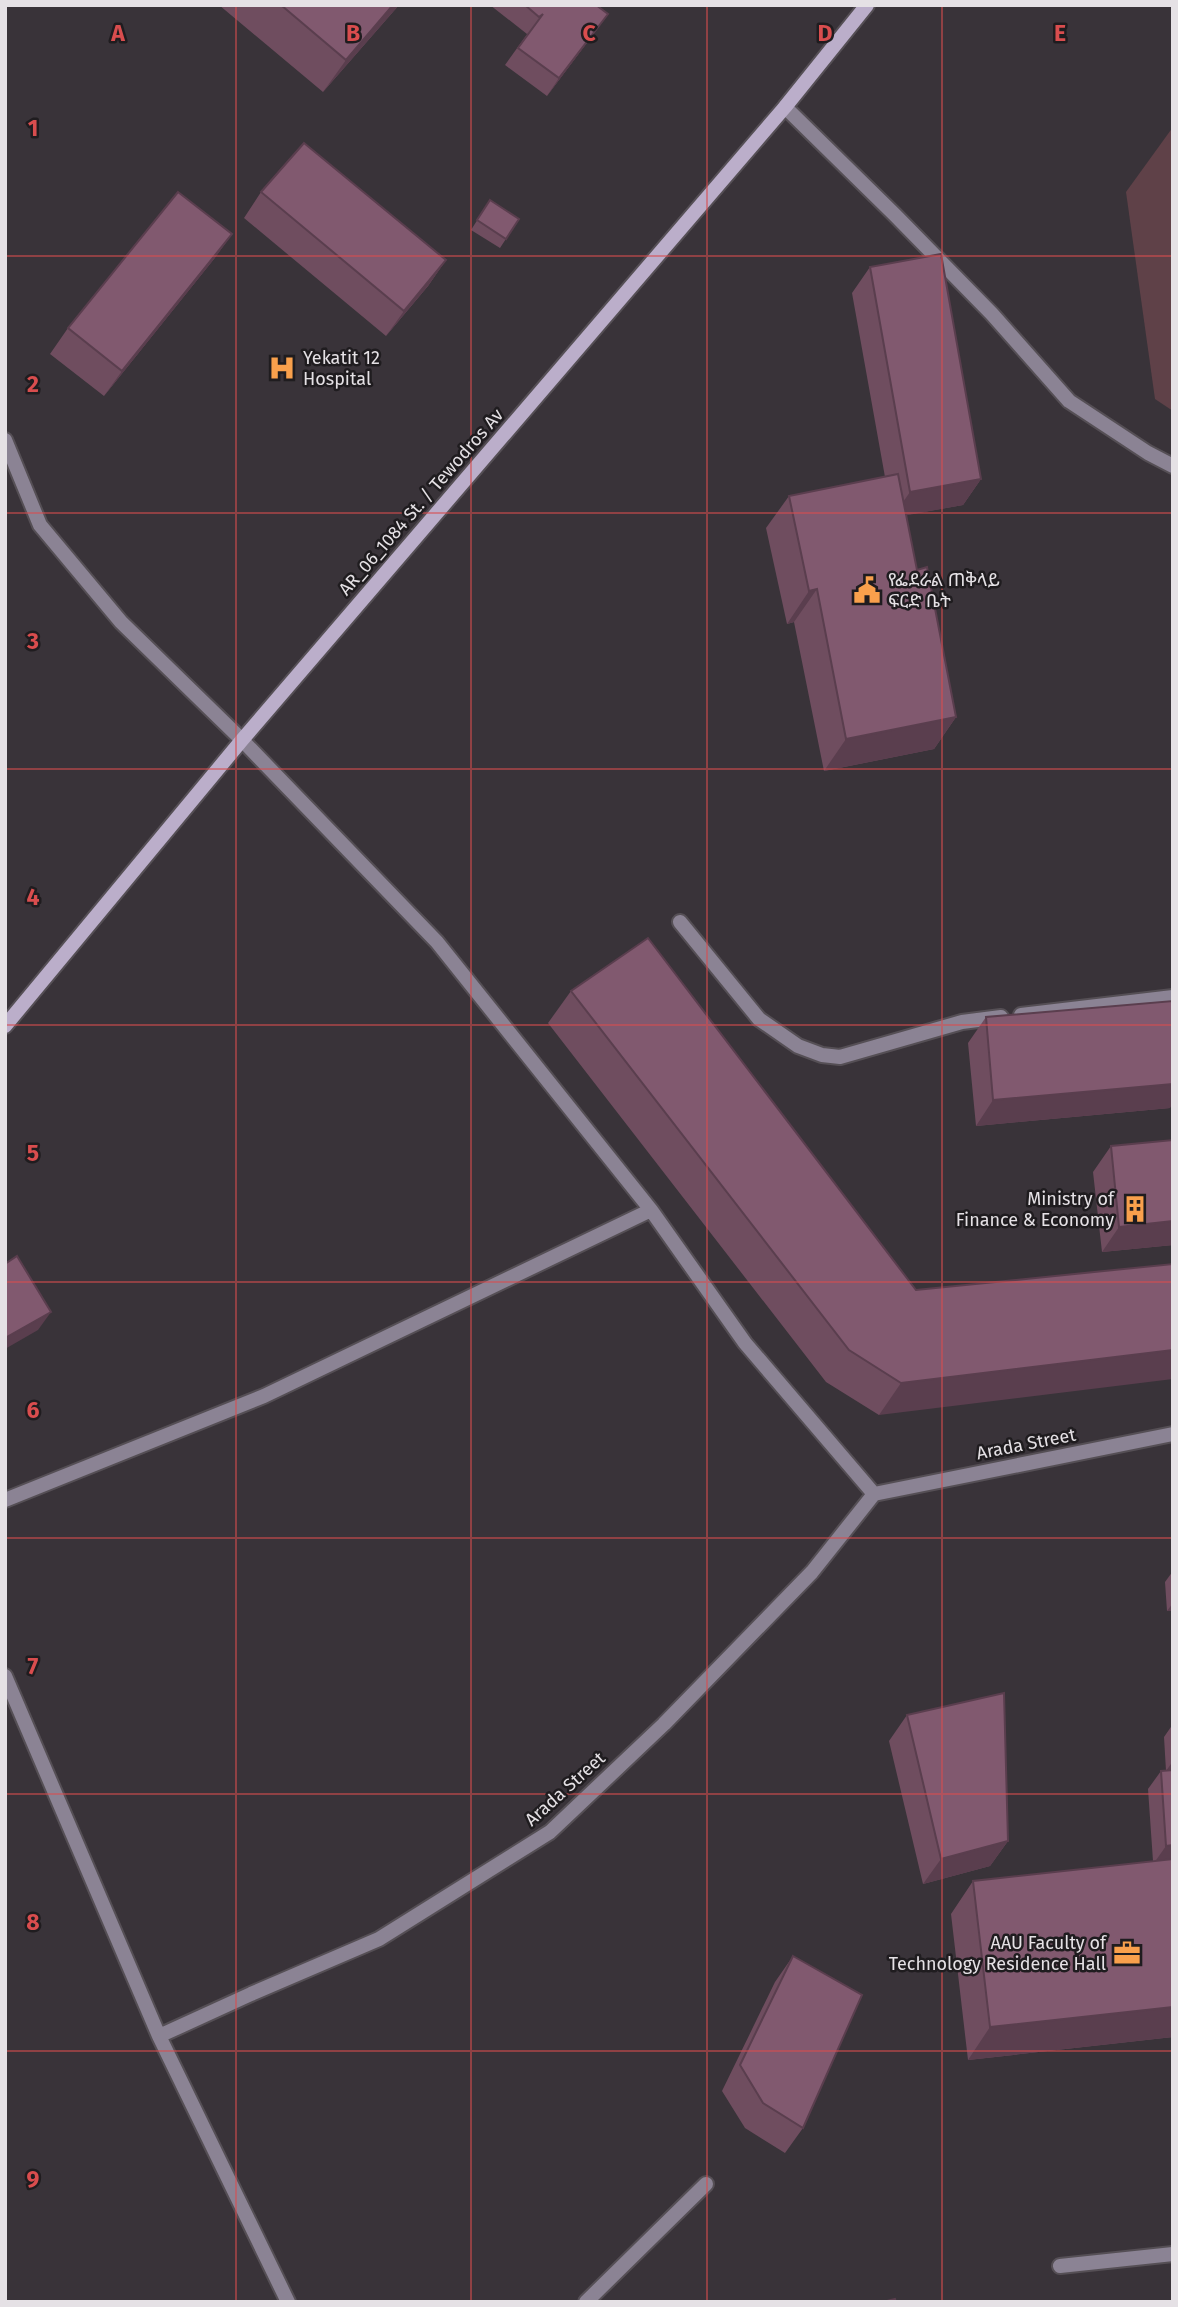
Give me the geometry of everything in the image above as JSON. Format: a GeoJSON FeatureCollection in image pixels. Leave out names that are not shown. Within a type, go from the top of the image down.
{"type":"FeatureCollection","features":[{"type":"Feature","properties":{"kind":"street","name":"AR_06_1084 St. / Tewodros Av"},"geometry":{"type":"LineString","coordinates":[[5,1026],[242,740],[785,107],[867,5]]}},
{"type":"Feature","properties":{"kind":"street"},"geometry":{"type":"LineString","coordinates":[[785,107],[953,274],[1069,401],[1148,453],[1173,466]]}},
{"type":"Feature","properties":{"kind":"street"},"geometry":{"type":"LineString","coordinates":[[5,440],[40,525],[121,622],[242,740],[437,942],[651,1210],[745,1343],[874,1494]]}},
{"type":"Feature","properties":{"kind":"street"},"geometry":{"type":"LineString","coordinates":[[680,922],[759,1019],[798,1046],[822,1055],[840,1057],[962,1022],[1173,997]]}},
{"type":"Feature","properties":{"kind":"street"},"geometry":{"type":"LineString","coordinates":[[5,1500],[264,1396],[651,1210]]}},
{"type":"Feature","properties":{"kind":"street","name":"Arada Street"},"geometry":{"type":"LineString","coordinates":[[159,2036],[379,1939],[550,1832],[664,1724],[812,1572],[874,1494],[1173,1434]]}},
{"type":"Feature","properties":{"kind":"street"},"geometry":{"type":"LineString","coordinates":[[5,1675],[159,2036],[288,2302]]}},
{"type":"Feature","properties":{"kind":"street"},"geometry":{"type":"LineString","coordinates":[[586,2302],[706,2184]]}},
{"type":"Feature","properties":{"kind":"street"},"geometry":{"type":"LineString","coordinates":[[1059,2266],[1173,2254]]}},
{"type":"Feature","properties":{"kind":"shaded area"},"geometry":{"type":"Polygon","coordinates":[[[1173,127],[1173,411],[1155,399],[1126,192],[1173,127]]]}},
{"type":"Feature","properties":{"kind":"building"},"geometry":{"type":"Polygon","coordinates":[[[281,5],[393,5],[346,60],[281,5]]]}},
{"type":"Feature","properties":{"kind":"building"},"geometry":{"type":"Polygon","coordinates":[[[525,5],[596,5],[608,14],[559,78],[518,48],[543,14],[539,17],[525,5]]]}},
{"type":"Feature","properties":{"kind":"building"},"geometry":{"type":"Polygon","coordinates":[[[304,143],[446,260],[404,311],[261,192],[304,143]]]}},
{"type":"Feature","properties":{"kind":"building"},"geometry":{"type":"Polygon","coordinates":[[[178,192],[232,234],[122,371],[68,328],[178,192]]]}},
{"type":"Feature","properties":{"kind":"building"},"geometry":{"type":"Polygon","coordinates":[[[490,200],[519,219],[506,239],[477,220],[490,200]]]}},
{"type":"Feature","properties":{"kind":"building"},"geometry":{"type":"Polygon","coordinates":[[[941,254],[981,479],[910,492],[870,267],[941,254]]]}},
{"type":"Feature","properties":{"kind":"building"},"geometry":{"type":"Polygon","coordinates":[[[898,474],[917,570],[927,567],[956,717],[846,739],[817,589],[809,591],[789,496],[898,474]]]}},
{"type":"Feature","properties":{"kind":"building"},"geometry":{"type":"Polygon","coordinates":[[[648,938],[916,1290],[1173,1264],[1173,1350],[901,1383],[849,1350],[571,991],[648,938]]]}},
{"type":"Feature","properties":{"kind":"building"},"geometry":{"type":"Polygon","coordinates":[[[1173,1001],[1173,1084],[993,1100],[986,1017],[1173,1001]]]}},
{"type":"Feature","properties":{"kind":"building"},"geometry":{"type":"Polygon","coordinates":[[[1173,1140],[1173,1221],[1119,1227],[1111,1146],[1173,1140]]]}},
{"type":"Feature","properties":{"kind":"building"},"geometry":{"type":"Polygon","coordinates":[[[17,1256],[51,1312],[5,1338],[5,1264],[17,1256]]]}},
{"type":"Feature","properties":{"kind":"building"},"geometry":{"type":"Polygon","coordinates":[[[1004,1693],[1008,1841],[941,1859],[907,1715],[1004,1693]]]}},
{"type":"Feature","properties":{"kind":"building"},"geometry":{"type":"Polygon","coordinates":[[[1173,1770],[1173,1845],[1166,1846],[1161,1771],[1173,1770]]]}},
{"type":"Feature","properties":{"kind":"building"},"geometry":{"type":"Polygon","coordinates":[[[1173,1859],[1173,2007],[990,2027],[973,1881],[1173,1859]]]}},
{"type":"Feature","properties":{"kind":"building"},"geometry":{"type":"Polygon","coordinates":[[[793,1956],[862,1995],[803,2128],[763,2103],[740,2065],[793,1956]]]}},
{"type":"Feature","properties":{"kind":"place","name":"Yekatit 12 Hospital"},"geometry":{"type":"Point","coordinates":[282,368]}},
{"type":"Feature","properties":{"kind":"place","name":"የፌደራል ጠቅላይ ፍርድ ቤት"},"geometry":{"type":"Point","coordinates":[867,590]}},
{"type":"Feature","properties":{"kind":"place","name":"Ministry of Finance & Economy"},"geometry":{"type":"Point","coordinates":[1135,1209]}},
{"type":"Feature","properties":{"kind":"place","name":"AAU Faculty of Technology Residence Hall"},"geometry":{"type":"Point","coordinates":[1127,1953]}}]}
